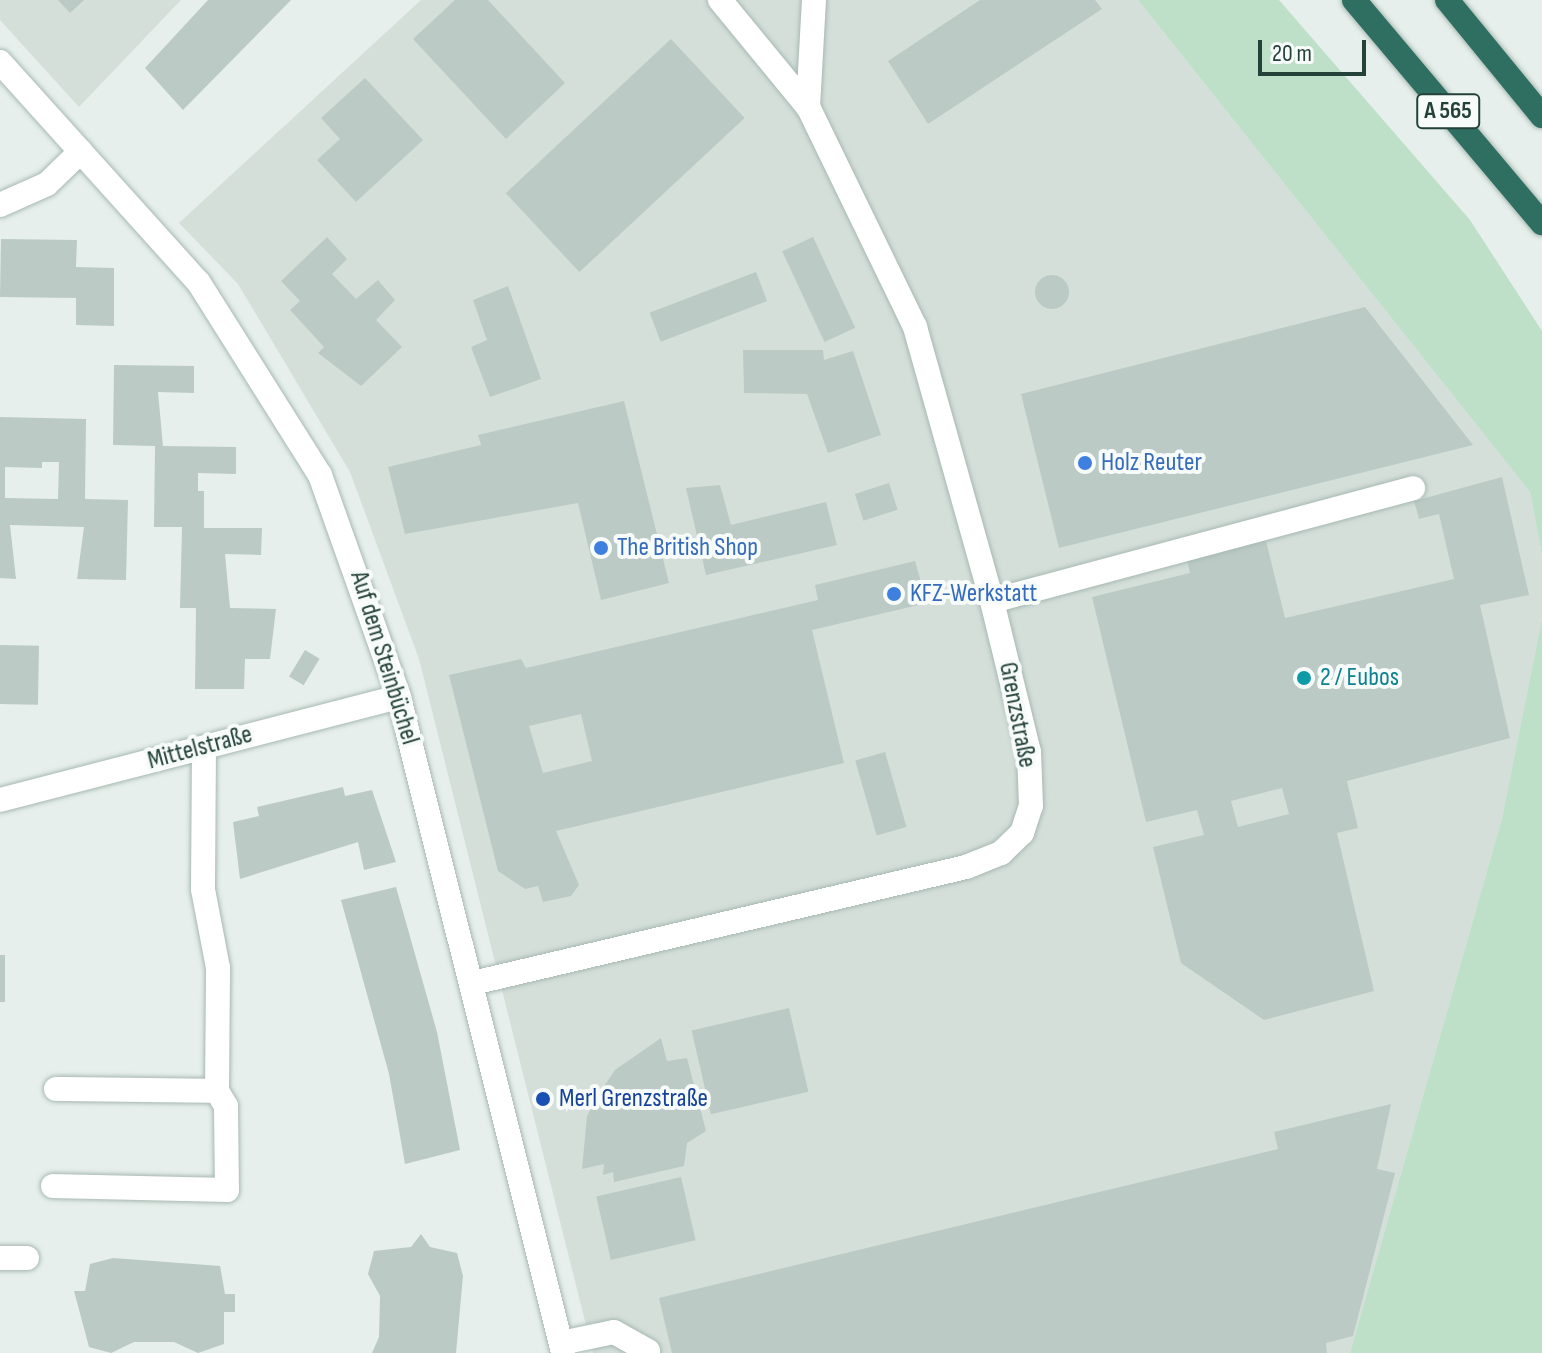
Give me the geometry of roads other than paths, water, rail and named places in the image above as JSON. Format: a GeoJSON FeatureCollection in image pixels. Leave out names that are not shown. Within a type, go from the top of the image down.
{"type":"FeatureCollection","features":[{"type":"Feature","properties":{"kind":"highway","name":"A 565"},"geometry":{"type":"LineString","coordinates":[[1354,0],[1542,223]]}},
{"type":"Feature","properties":{"kind":"highway","name":"A 565"},"geometry":{"type":"LineString","coordinates":[[1447,0],[1542,116]]}},
{"type":"Feature","properties":{"kind":"street","name":"Grenzstraße"},"geometry":{"type":"LineString","coordinates":[[473,983],[1001,853],[1022,833],[1030,792],[1029,752],[992,601],[915,327],[808,107],[720,0]]}},
{"type":"Feature","properties":{"kind":"street","name":"Grenzstraße"},"geometry":{"type":"LineString","coordinates":[[808,107],[814,0]]}},
{"type":"Feature","properties":{"kind":"street","name":"Auf dem Steinbüchel"},"geometry":{"type":"LineString","coordinates":[[0,62],[199,283],[320,475],[399,697],[562,1348]]}},
{"type":"Feature","properties":{"kind":"street"},"geometry":{"type":"LineString","coordinates":[[0,205],[47,184],[81,151]]}},
{"type":"Feature","properties":{"kind":"street"},"geometry":{"type":"LineString","coordinates":[[992,601],[1413,488]]}},
{"type":"Feature","properties":{"kind":"street","name":"Mittelstraße"},"geometry":{"type":"LineString","coordinates":[[0,800],[399,697]]}},
{"type":"Feature","properties":{"kind":"street"},"geometry":{"type":"LineString","coordinates":[[53,1186],[227,1190],[226,1106],[217,1091],[218,968],[203,889],[204,748]]}},
{"type":"Feature","properties":{"kind":"street"},"geometry":{"type":"LineString","coordinates":[[56,1089],[217,1091]]}},
{"type":"Feature","properties":{"kind":"street"},"geometry":{"type":"LineString","coordinates":[[0,1258],[27,1258]]}},
{"type":"Feature","properties":{"kind":"street"},"geometry":{"type":"LineString","coordinates":[[562,1348],[614,1332],[648,1351]]}},
{"type":"Feature","properties":{"kind":"place","name":"Holz Reuter"},"geometry":{"type":"Point","coordinates":[1085,463]}},
{"type":"Feature","properties":{"kind":"place","name":"The British Shop"},"geometry":{"type":"Point","coordinates":[601,548]}},
{"type":"Feature","properties":{"kind":"place","name":"KFZ-Werkstatt"},"geometry":{"type":"Point","coordinates":[894,594]}},
{"type":"Feature","properties":{"kind":"place","name":"2 / Eubos"},"geometry":{"type":"Point","coordinates":[1304,678]}},
{"type":"Feature","properties":{"kind":"place","name":"Merl Grenzstraße"},"geometry":{"type":"Point","coordinates":[543,1099]}}]}
